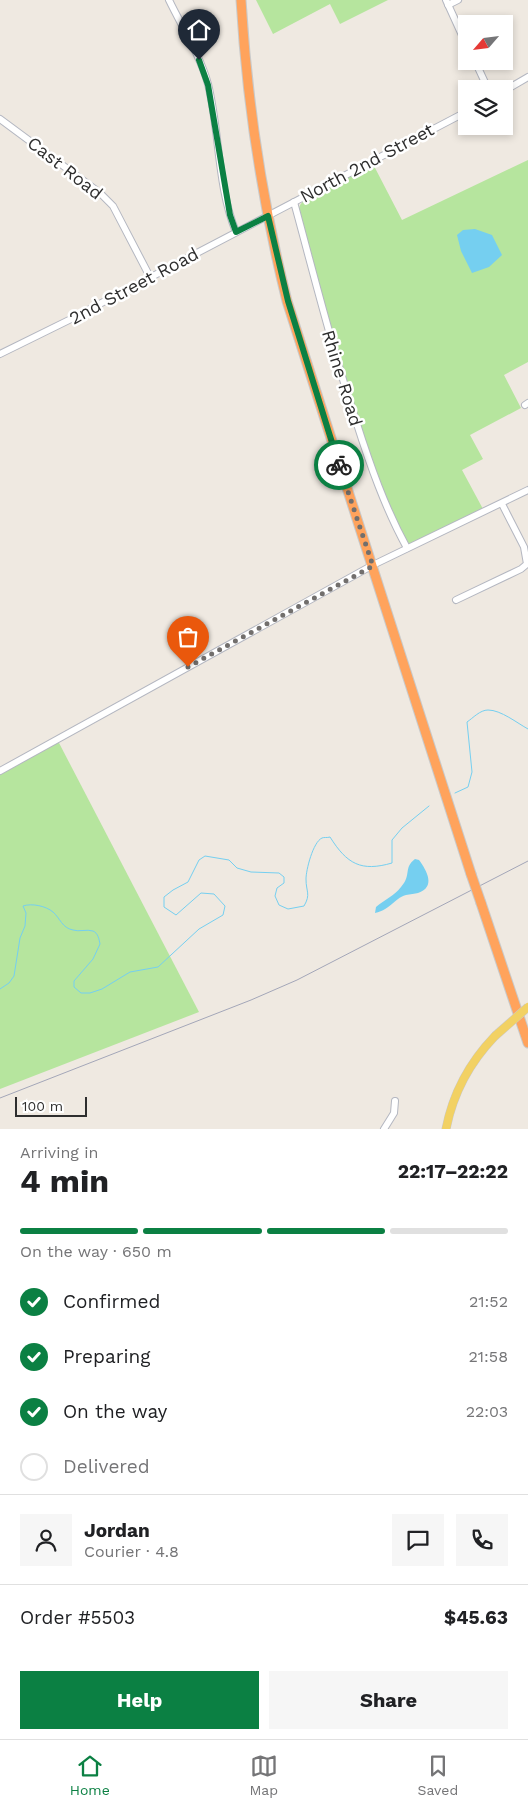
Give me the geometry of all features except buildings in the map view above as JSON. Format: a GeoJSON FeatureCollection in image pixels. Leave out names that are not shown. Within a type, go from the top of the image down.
{"type":"FeatureCollection","features":[{"type":"Feature","properties":{"kind":"highway"},"geometry":{"type":"LineString","coordinates":[[242,0],[245,59],[252,128],[281,276],[297,333],[480,903],[528,1043]]}},
{"type":"Feature","properties":{"kind":"main road"},"geometry":{"type":"LineString","coordinates":[[446,1129],[454,1096],[479,1054],[495,1036],[528,1007]]}},
{"type":"Feature","properties":{"kind":"main road"},"geometry":{"type":"LineString","coordinates":[[451,1129],[462,1082]]}},
{"type":"Feature","properties":{"kind":"street"},"geometry":{"type":"LineString","coordinates":[[169,0],[199,60],[208,85],[228,209],[236,232]]}},
{"type":"Feature","properties":{"kind":"street"},"geometry":{"type":"LineString","coordinates":[[458,0],[447,3],[458,27]]}},
{"type":"Feature","properties":{"kind":"street"},"geometry":{"type":"LineString","coordinates":[[513,86],[528,77]]}},
{"type":"Feature","properties":{"kind":"street","name":"North 2nd Street"},"geometry":{"type":"LineString","coordinates":[[268,216],[458,116]]}},
{"type":"Feature","properties":{"kind":"street","name":"Cast Road"},"geometry":{"type":"LineString","coordinates":[[0,119],[100,193],[112,206],[150,277]]}},
{"type":"Feature","properties":{"kind":"street","name":"Rhine Road"},"geometry":{"type":"LineString","coordinates":[[294,202],[333,350],[347,395],[382,498],[407,548]]}},
{"type":"Feature","properties":{"kind":"street","name":"2nd Street Road"},"geometry":{"type":"LineString","coordinates":[[0,354],[268,216]]}},
{"type":"Feature","properties":{"kind":"street"},"geometry":{"type":"LineString","coordinates":[[0,770],[373,566],[528,490]]}},
{"type":"Feature","properties":{"kind":"street"},"geometry":{"type":"LineString","coordinates":[[456,600],[527,564],[524,547],[502,504]]}},
{"type":"Feature","properties":{"kind":"street"},"geometry":{"type":"LineString","coordinates":[[384,1129],[394,1113],[395,1101]]}},
{"type":"Feature","properties":{"kind":"green space"},"geometry":{"type":"Polygon","coordinates":[[[256,0],[388,0],[340,24],[330,4],[273,34],[256,0]]]}},
{"type":"Feature","properties":{"kind":"green space"},"geometry":{"type":"Polygon","coordinates":[[[528,160],[528,362],[504,375],[521,408],[470,435],[483,459],[462,470],[483,509],[409,544],[397,527],[354,410],[299,211],[300,207],[308,198],[373,164],[402,220],[528,160]]]}},
{"type":"Feature","properties":{"kind":"green space"},"geometry":{"type":"Polygon","coordinates":[[[58,741],[199,1012],[0,1089],[0,773],[58,741]]]}},
{"type":"Feature","properties":{"kind":"water"},"geometry":{"type":"Polygon","coordinates":[[[475,229],[492,235],[502,255],[489,267],[472,273],[461,251],[457,235],[463,230],[475,229]]]}},
{"type":"Feature","properties":{"kind":"water"},"geometry":{"type":"Polygon","coordinates":[[[415,859],[419,860],[425,869],[428,878],[427,887],[418,893],[406,895],[398,899],[385,909],[375,913],[376,907],[395,893],[404,883],[409,865],[415,859]]]}},
{"type":"Feature","properties":{"kind":"waterway"},"geometry":{"type":"LineString","coordinates":[[455,793],[468,787],[472,772],[467,722],[482,711],[488,710],[503,714],[528,729]]}},
{"type":"Feature","properties":{"kind":"waterway"},"geometry":{"type":"LineString","coordinates":[[0,989],[9,983],[14,976],[20,938],[25,926],[26,913],[23,906],[35,905],[43,907],[53,912],[69,929],[78,931],[91,930],[96,933],[100,944],[93,959],[74,981],[74,987],[81,993],[90,993],[102,989],[130,972],[158,967],[199,929],[223,915],[225,906],[214,894],[201,893],[176,915],[164,907],[164,897],[188,882],[199,860],[205,856],[229,860],[237,868],[251,872],[279,873],[284,877],[284,883],[277,888],[275,896],[279,905],[288,909],[304,906],[308,896],[307,869],[313,850],[319,841],[330,837],[342,854],[356,864],[372,867],[392,863],[392,840],[402,828],[429,806]]}},
{"type":"Feature","properties":{"kind":"railway"},"geometry":{"type":"LineString","coordinates":[[0,1098],[251,1000],[297,980],[528,861]]}},
{"type":"Feature","properties":{"kind":"way so far"},"geometry":{"type":"LineString","coordinates":[[188,667],[373,566],[339,465]]}},
{"type":"Feature","properties":{"kind":"route"},"geometry":{"type":"LineString","coordinates":[[199,60],[208,85],[230,215],[236,232],[268,216],[277,259],[297,333],[339,465]]}}]}
